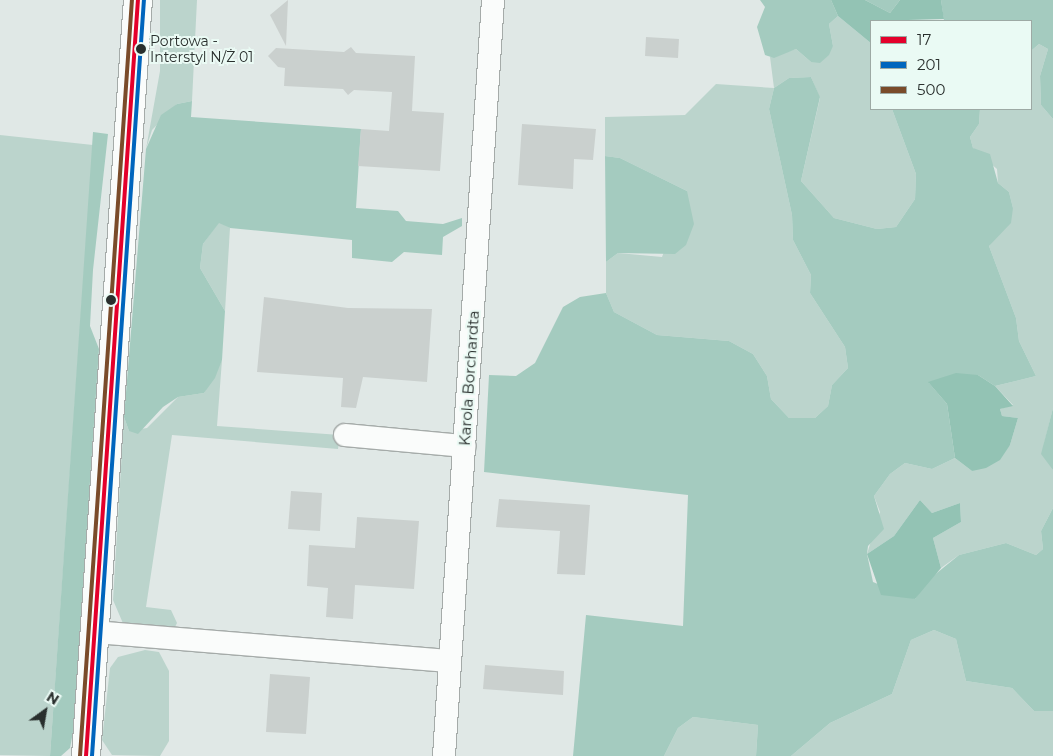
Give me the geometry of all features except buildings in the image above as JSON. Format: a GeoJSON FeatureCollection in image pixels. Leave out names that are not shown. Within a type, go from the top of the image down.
{"type":"FeatureCollection","features":[{"type":"Feature","properties":{"kind":"main road"},"geometry":{"type":"LineString","coordinates":[[86,756],[138,0]]}},
{"type":"Feature","properties":{"kind":"street","name":"Karola Borchardta"},"geometry":{"type":"LineString","coordinates":[[444,756],[493,0]]}},
{"type":"Feature","properties":{"kind":"street"},"geometry":{"type":"LineString","coordinates":[[345,434],[464,446]]}},
{"type":"Feature","properties":{"kind":"street"},"geometry":{"type":"LineString","coordinates":[[95,632],[450,661]]}},
{"type":"Feature","properties":{"kind":"shaded area"},"geometry":{"type":"Polygon","coordinates":[[[160,0],[197,0],[192,101],[177,104],[152,130],[146,149],[160,71],[160,0]]]}},
{"type":"Feature","properties":{"kind":"shaded area"},"geometry":{"type":"Polygon","coordinates":[[[760,0],[831,0],[838,16],[829,24],[833,46],[829,55],[820,63],[811,62],[796,49],[774,58],[765,55],[757,27],[765,7],[760,0]]]}},
{"type":"Feature","properties":{"kind":"shaded area"},"geometry":{"type":"Polygon","coordinates":[[[831,0],[865,0],[890,13],[900,0],[941,0],[944,19],[870,20],[870,42],[838,16],[831,0]]]}},
{"type":"Feature","properties":{"kind":"shaded area"},"geometry":{"type":"Polygon","coordinates":[[[865,0],[900,0],[890,13],[865,0]]]}},
{"type":"Feature","properties":{"kind":"shaded area"},"geometry":{"type":"Polygon","coordinates":[[[941,0],[1053,0],[1053,119],[1041,105],[1040,76],[1048,49],[1039,44],[1033,49],[1033,20],[944,20],[941,0]]]}},
{"type":"Feature","properties":{"kind":"shaded area"},"geometry":{"type":"Polygon","coordinates":[[[838,16],[870,42],[870,110],[892,110],[916,174],[915,199],[896,227],[877,229],[834,218],[801,181],[820,98],[811,77],[789,78],[774,88],[770,57],[796,49],[811,62],[833,46],[829,24],[838,16]]]}},
{"type":"Feature","properties":{"kind":"shaded area"},"geometry":{"type":"Polygon","coordinates":[[[1039,44],[1048,49],[1040,76],[1041,105],[1053,119],[1053,408],[1044,444],[1053,470],[1053,508],[1041,531],[1043,549],[1036,555],[1006,543],[959,555],[941,568],[933,538],[961,522],[960,503],[932,513],[920,500],[894,536],[867,554],[880,512],[874,496],[890,474],[905,463],[932,469],[955,458],[972,471],[1010,445],[1018,418],[1002,416],[1000,409],[1013,405],[995,386],[1036,376],[1019,341],[1016,318],[989,246],[1013,208],[1009,192],[998,183],[997,169],[973,148],[970,137],[979,124],[980,110],[1033,110],[1033,49],[1039,44]]]}},
{"type":"Feature","properties":{"kind":"shaded area"},"geometry":{"type":"Polygon","coordinates":[[[811,77],[820,97],[801,181],[834,218],[877,229],[896,227],[915,199],[916,174],[892,110],[980,110],[979,124],[970,137],[973,148],[990,154],[998,183],[1009,192],[1013,208],[1011,223],[989,246],[1016,318],[1019,341],[1036,376],[995,386],[978,375],[929,383],[947,404],[955,458],[932,469],[905,463],[890,474],[874,496],[884,529],[868,546],[867,554],[873,582],[915,599],[927,581],[959,555],[1006,543],[1036,555],[1043,549],[1041,531],[1053,508],[1053,711],[1034,711],[1012,688],[966,681],[956,639],[934,630],[911,640],[892,694],[830,723],[791,756],[756,756],[758,725],[693,717],[678,728],[664,756],[573,756],[586,615],[683,626],[688,495],[484,472],[489,375],[516,376],[535,363],[563,307],[580,297],[606,293],[614,312],[657,335],[729,341],[753,354],[767,376],[771,399],[789,418],[815,418],[828,406],[832,385],[848,368],[845,347],[810,293],[811,275],[793,240],[792,215],[769,109],[774,88],[789,78],[811,77]]]}},
{"type":"Feature","properties":{"kind":"shaded area"},"geometry":{"type":"Polygon","coordinates":[[[716,84],[774,88],[769,109],[792,215],[793,240],[811,275],[810,293],[845,347],[848,368],[832,385],[828,406],[815,418],[789,418],[771,399],[767,376],[753,354],[729,341],[657,335],[614,312],[606,293],[606,262],[618,253],[662,257],[687,191],[620,158],[605,156],[605,117],[685,115],[716,84]]]}},
{"type":"Feature","properties":{"kind":"shaded area"},"geometry":{"type":"Polygon","coordinates":[[[192,101],[191,117],[361,129],[356,208],[398,211],[406,221],[443,224],[462,218],[462,226],[443,237],[442,255],[404,252],[392,262],[352,258],[352,240],[230,228],[219,223],[203,244],[200,268],[225,311],[222,360],[215,378],[204,393],[178,397],[163,407],[138,434],[129,431],[124,417],[146,149],[161,115],[177,104],[192,101]]]}},
{"type":"Feature","properties":{"kind":"shaded area"},"geometry":{"type":"Polygon","coordinates":[[[93,132],[108,134],[93,270],[90,326],[99,349],[73,732],[70,748],[61,756],[50,756],[93,132]]]}},
{"type":"Feature","properties":{"kind":"shaded area"},"geometry":{"type":"Polygon","coordinates":[[[0,135],[93,145],[50,756],[0,755],[0,135]]]}},
{"type":"Feature","properties":{"kind":"shaded area"},"geometry":{"type":"Polygon","coordinates":[[[605,156],[620,158],[687,191],[694,224],[686,245],[675,254],[618,253],[606,262],[605,156]]]}},
{"type":"Feature","properties":{"kind":"shaded area"},"geometry":{"type":"Polygon","coordinates":[[[219,222],[230,228],[225,311],[200,268],[203,244],[219,222]]]}},
{"type":"Feature","properties":{"kind":"shaded area"},"geometry":{"type":"Polygon","coordinates":[[[222,360],[217,426],[340,435],[338,449],[172,435],[146,607],[171,610],[177,623],[173,631],[125,628],[113,600],[124,417],[129,431],[147,428],[178,397],[204,393],[222,360]]]}},
{"type":"Feature","properties":{"kind":"shaded area"},"geometry":{"type":"Polygon","coordinates":[[[956,373],[978,375],[995,386],[1013,406],[1000,409],[1002,416],[1018,418],[1010,445],[1000,460],[986,468],[972,471],[955,458],[947,404],[928,382],[956,373]]]}},
{"type":"Feature","properties":{"kind":"shaded area"},"geometry":{"type":"Polygon","coordinates":[[[1053,408],[1053,470],[1041,454],[1053,408]]]}},
{"type":"Feature","properties":{"kind":"shaded area"},"geometry":{"type":"Polygon","coordinates":[[[920,500],[932,513],[960,503],[961,522],[933,538],[941,568],[915,599],[881,595],[867,554],[894,536],[920,500]]]}},
{"type":"Feature","properties":{"kind":"shaded area"},"geometry":{"type":"Polygon","coordinates":[[[934,630],[956,639],[966,681],[1012,688],[1034,711],[1053,711],[1053,756],[791,756],[830,723],[892,694],[911,640],[934,630]]]}},
{"type":"Feature","properties":{"kind":"shaded area"},"geometry":{"type":"Polygon","coordinates":[[[145,650],[159,652],[169,671],[169,741],[160,756],[112,755],[102,740],[110,668],[118,657],[145,650]]]}},
{"type":"Feature","properties":{"kind":"shaded area"},"geometry":{"type":"Polygon","coordinates":[[[693,717],[758,725],[756,756],[664,756],[678,728],[693,717]]]}},
{"type":"Feature","properties":{"kind":"transit line","name":"500"},"geometry":{"type":"LineString","coordinates":[[80,756],[132,0]]}},
{"type":"Feature","properties":{"kind":"transit line","name":"17"},"geometry":{"type":"LineString","coordinates":[[86,756],[138,0]]}},
{"type":"Feature","properties":{"kind":"transit line","name":"201"},"geometry":{"type":"LineString","coordinates":[[92,756],[144,0]]}},
{"type":"Feature","properties":{"kind":"place","name":"Portowa - Interstyl N/Ż 01"},"geometry":{"type":"Point","coordinates":[141,49]}}]}
